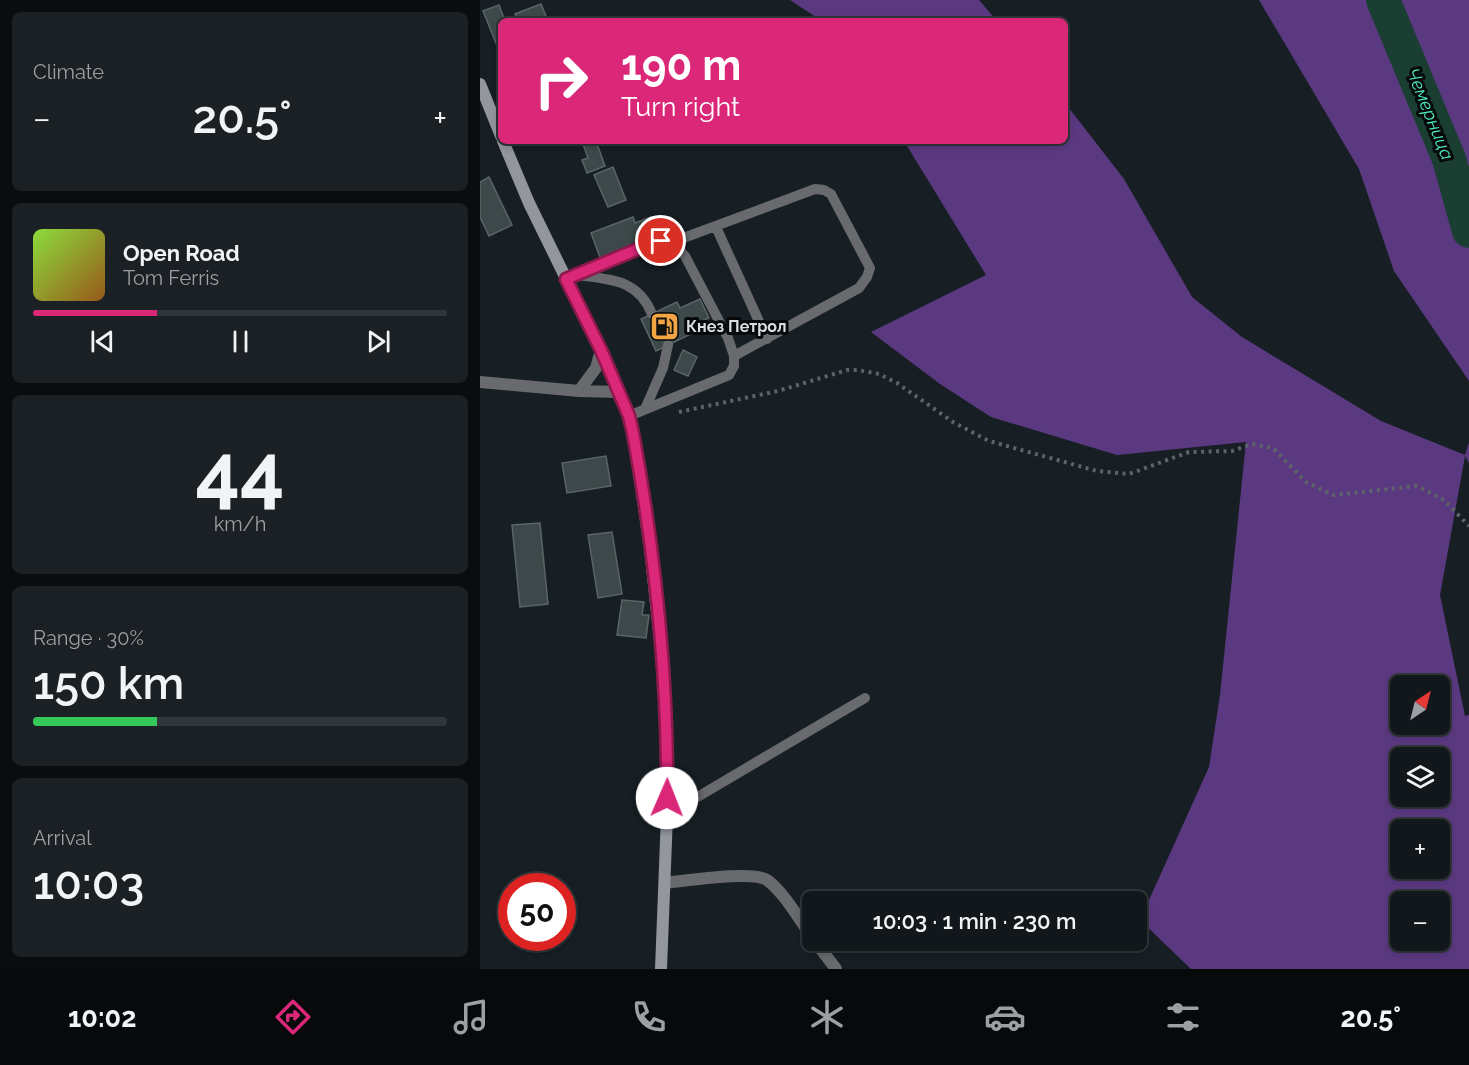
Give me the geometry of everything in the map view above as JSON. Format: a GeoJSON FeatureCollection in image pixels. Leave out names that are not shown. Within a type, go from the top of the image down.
{"type":"FeatureCollection","features":[{"type":"Feature","properties":{"kind":"main road"},"geometry":{"type":"LineString","coordinates":[[480,84],[498,129]]}},
{"type":"Feature","properties":{"kind":"main road"},"geometry":{"type":"LineString","coordinates":[[504,144],[529,203],[572,277],[629,416],[637,452],[650,548],[667,721],[665,883],[661,969]]}},
{"type":"Feature","properties":{"kind":"street"},"geometry":{"type":"LineString","coordinates":[[579,391],[596,368],[601,350]]}},
{"type":"Feature","properties":{"kind":"street"},"geometry":{"type":"LineString","coordinates":[[480,382],[579,391],[619,392]]}},
{"type":"Feature","properties":{"kind":"street"},"geometry":{"type":"LineString","coordinates":[[665,883],[740,876],[760,877],[773,885],[802,924]]}},
{"type":"Feature","properties":{"kind":"street"},"geometry":{"type":"LineString","coordinates":[[822,951],[836,969]]}},
{"type":"Feature","properties":{"kind":"lane"},"geometry":{"type":"LineString","coordinates":[[572,277],[655,242],[670,243],[815,189],[824,190],[831,194],[870,268],[867,277],[859,288],[734,356]]}},
{"type":"Feature","properties":{"kind":"lane"},"geometry":{"type":"LineString","coordinates":[[716,227],[767,339]]}},
{"type":"Feature","properties":{"kind":"lane"},"geometry":{"type":"LineString","coordinates":[[629,416],[729,375],[734,366],[734,356],[728,338],[685,256],[670,243]]}},
{"type":"Feature","properties":{"kind":"lane"},"geometry":{"type":"LineString","coordinates":[[572,277],[619,281],[638,290],[652,314]]}},
{"type":"Feature","properties":{"kind":"lane"},"geometry":{"type":"LineString","coordinates":[[645,409],[663,368],[668,345]]}},
{"type":"Feature","properties":{"kind":"lane"},"geometry":{"type":"LineString","coordinates":[[666,815],[865,698]]}},
{"type":"Feature","properties":{"kind":"path"},"geometry":{"type":"LineString","coordinates":[[670,414],[778,391],[847,370],[858,370],[879,374],[897,383],[953,422],[989,441],[1097,471],[1129,474],[1189,452],[1232,451],[1252,444],[1273,448],[1306,482],[1333,495],[1417,486],[1444,500],[1469,526]]}},
{"type":"Feature","properties":{"kind":"shaded area"},"geometry":{"type":"Polygon","coordinates":[[[790,0],[979,0],[994,18],[817,18],[790,0]]]}},
{"type":"Feature","properties":{"kind":"shaded area"},"geometry":{"type":"Polygon","coordinates":[[[1259,0],[1469,0],[1469,381],[1394,271],[1359,169],[1259,0]]]}},
{"type":"Feature","properties":{"kind":"shaded area"},"geometry":{"type":"Polygon","coordinates":[[[1068,107],[1124,179],[1192,297],[1242,337],[1381,421],[1465,455],[1469,442],[1469,463],[1465,456],[1440,595],[1465,716],[1469,715],[1469,969],[1191,969],[1147,927],[1147,904],[1209,767],[1220,695],[1246,442],[1117,455],[991,417],[940,384],[871,332],[986,275],[906,144],[1068,144],[1068,107]]]}},
{"type":"Feature","properties":{"kind":"building"},"geometry":{"type":"Polygon","coordinates":[[[541,4],[547,18],[517,18],[515,14],[541,4]]]}},
{"type":"Feature","properties":{"kind":"building"},"geometry":{"type":"Polygon","coordinates":[[[499,5],[504,18],[498,18],[498,48],[483,11],[499,5]]]}},
{"type":"Feature","properties":{"kind":"building"},"geometry":{"type":"Polygon","coordinates":[[[583,144],[597,144],[605,166],[587,173],[582,160],[588,158],[583,144]]]}},
{"type":"Feature","properties":{"kind":"building"},"geometry":{"type":"Polygon","coordinates":[[[613,167],[626,200],[608,207],[594,175],[613,167]]]}},
{"type":"Feature","properties":{"kind":"building"},"geometry":{"type":"Polygon","coordinates":[[[489,177],[512,225],[489,236],[480,217],[480,182],[489,177]]]}},
{"type":"Feature","properties":{"kind":"building"},"geometry":{"type":"Polygon","coordinates":[[[633,217],[635,223],[651,217],[659,237],[601,260],[591,233],[633,217]]]}},
{"type":"Feature","properties":{"kind":"building"},"geometry":{"type":"Polygon","coordinates":[[[700,299],[709,318],[690,327],[693,333],[656,351],[641,319],[677,302],[680,308],[700,299]]]}},
{"type":"Feature","properties":{"kind":"building"},"geometry":{"type":"Polygon","coordinates":[[[683,350],[697,357],[688,376],[674,370],[683,350]]]}},
{"type":"Feature","properties":{"kind":"building"},"geometry":{"type":"Polygon","coordinates":[[[606,456],[611,486],[567,493],[562,463],[606,456]]]}},
{"type":"Feature","properties":{"kind":"building"},"geometry":{"type":"Polygon","coordinates":[[[540,523],[548,604],[520,607],[512,525],[540,523]]]}},
{"type":"Feature","properties":{"kind":"building"},"geometry":{"type":"Polygon","coordinates":[[[612,532],[622,594],[598,598],[588,535],[612,532]]]}},
{"type":"Feature","properties":{"kind":"building"},"geometry":{"type":"Polygon","coordinates":[[[622,600],[644,602],[642,615],[649,615],[646,638],[617,635],[622,600]]]}},
{"type":"Feature","properties":{"kind":"waterway","name":"Чемерница"},"geometry":{"type":"LineString","coordinates":[[1383,0],[1449,159],[1469,231]]}},
{"type":"Feature","properties":{"kind":"place","name":"Кнез Петрол"},"geometry":{"type":"Point","coordinates":[665,326]}},
{"type":"Feature","properties":{"kind":"route"},"geometry":{"type":"LineString","coordinates":[[661,241],[566,279],[601,350],[629,416],[637,452],[663,668],[667,721],[667,798]]}}]}
